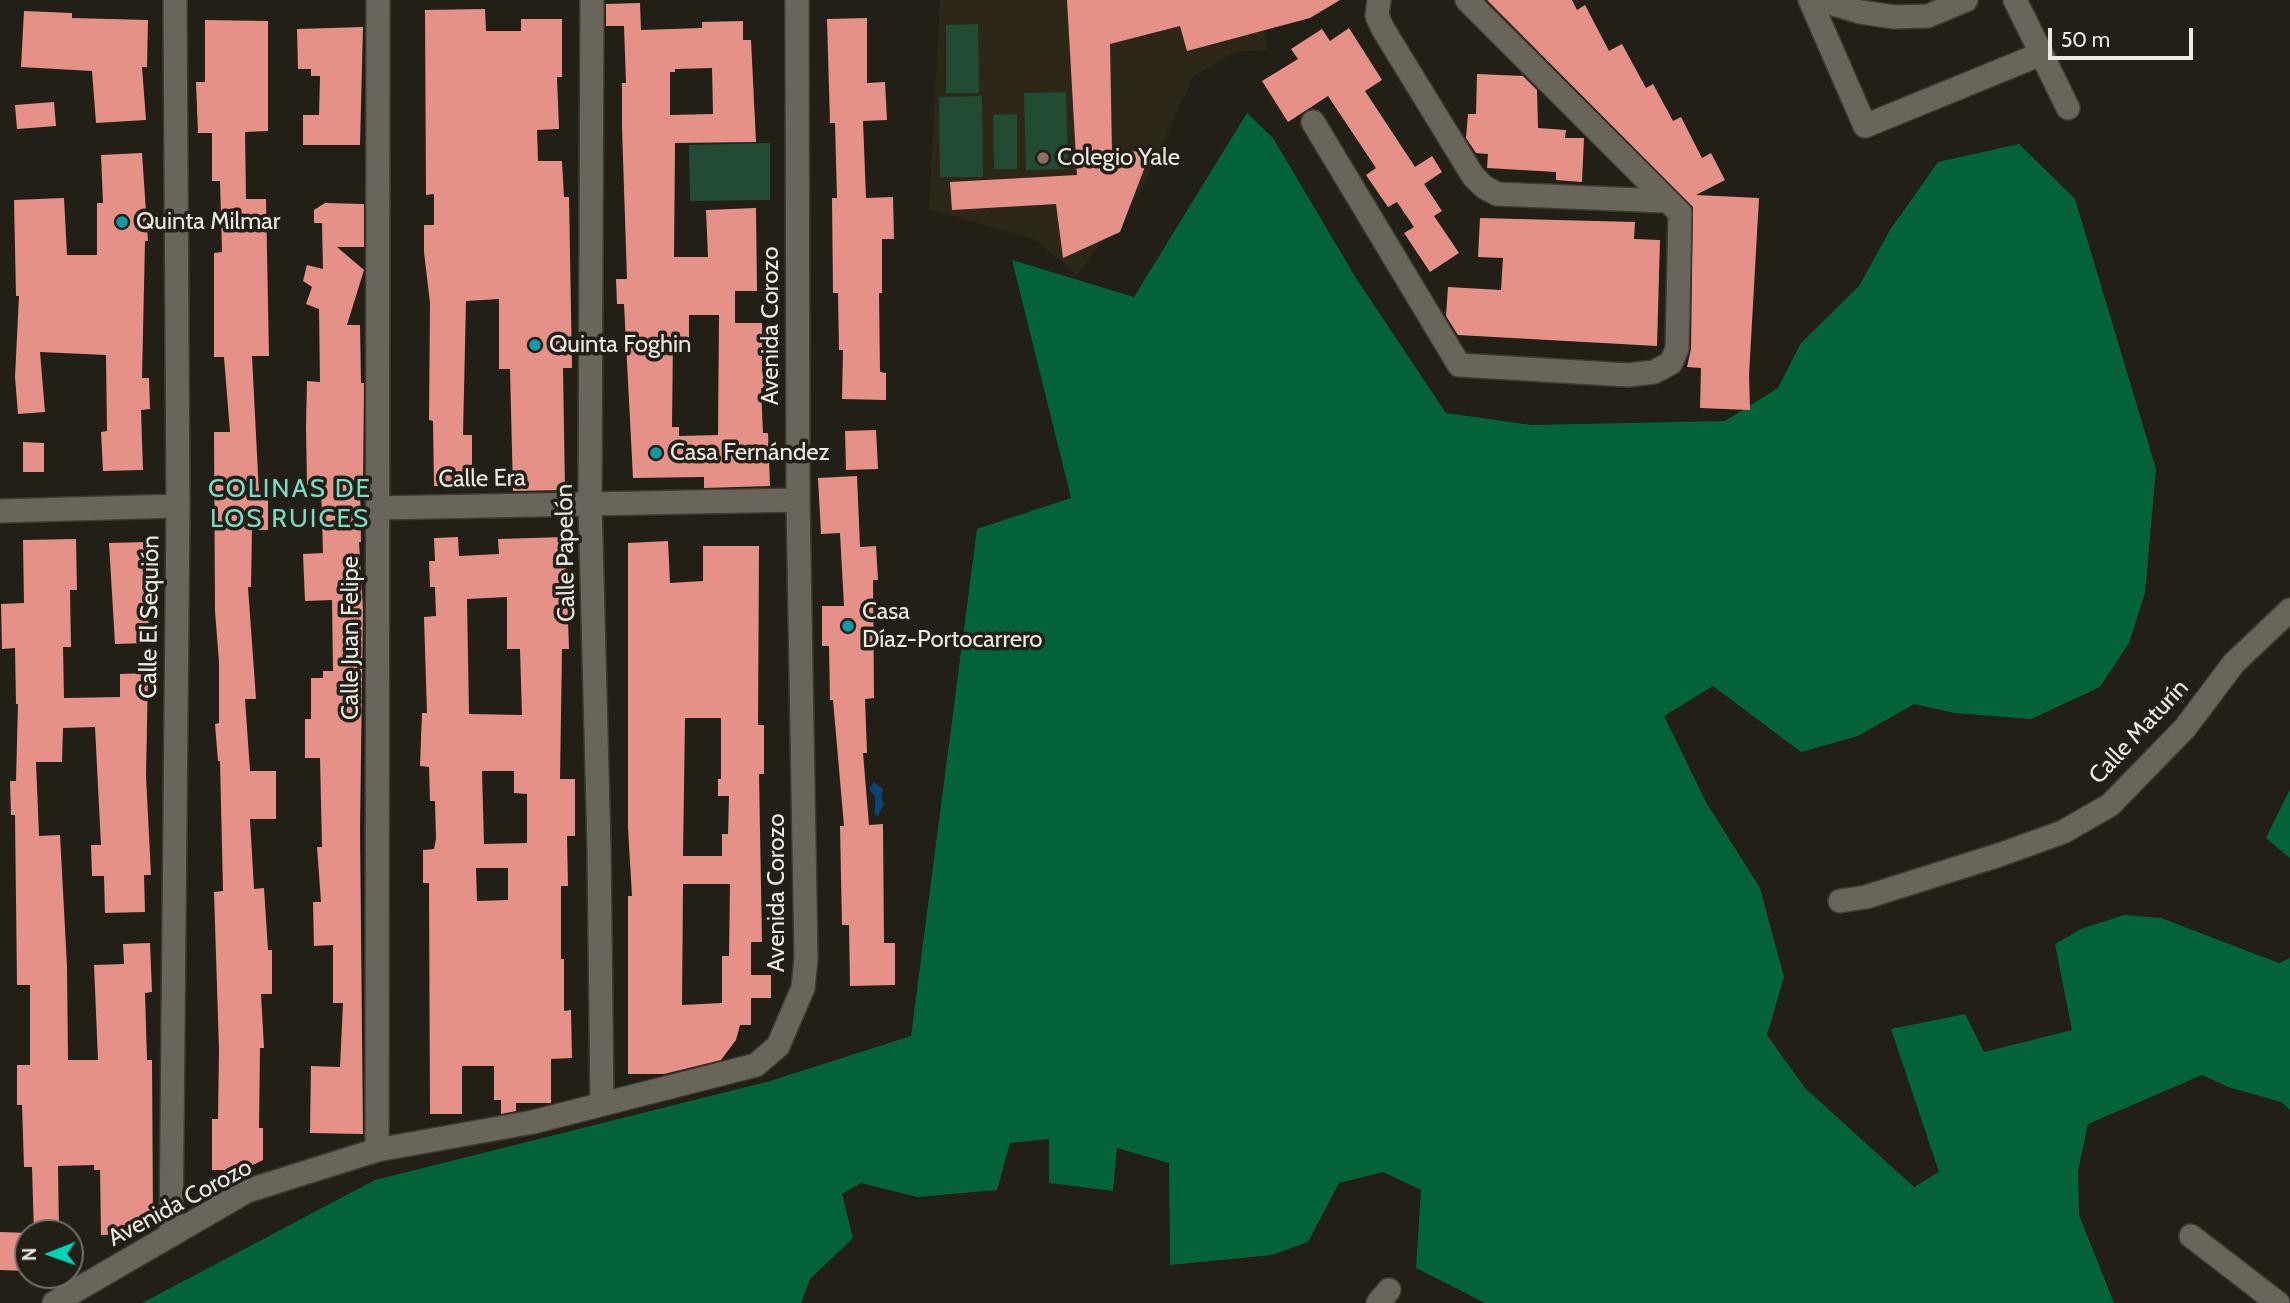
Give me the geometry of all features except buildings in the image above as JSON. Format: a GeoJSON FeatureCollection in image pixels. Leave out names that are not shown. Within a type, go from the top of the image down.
{"type":"FeatureCollection","features":[{"type":"Feature","properties":{"kind":"street","name":"Calle El Sequión"},"geometry":{"type":"LineString","coordinates":[[171,1235],[178,506],[175,0]]}},
{"type":"Feature","properties":{"kind":"street","name":"Calle Juan Felipe"},"geometry":{"type":"LineString","coordinates":[[377,1150],[379,0]]}},
{"type":"Feature","properties":{"kind":"street","name":"Calle Papelón"},"geometry":{"type":"LineString","coordinates":[[592,0],[590,502],[599,848],[602,1104]]}},
{"type":"Feature","properties":{"kind":"street","name":"Avenida Corozo"},"geometry":{"type":"LineString","coordinates":[[54,1303],[247,1191],[377,1150],[533,1122],[756,1065],[778,1046],[803,988],[806,958],[798,500],[797,0]]}},
{"type":"Feature","properties":{"kind":"street"},"geometry":{"type":"LineString","coordinates":[[1379,0],[1377,16],[1383,29],[1473,176],[1484,187],[1497,194],[1665,201]]}},
{"type":"Feature","properties":{"kind":"street"},"geometry":{"type":"LineString","coordinates":[[1313,122],[1460,365],[1628,375],[1654,372],[1671,363],[1677,349],[1680,213],[1665,201],[1467,0]]}},
{"type":"Feature","properties":{"kind":"street"},"geometry":{"type":"LineString","coordinates":[[1810,0],[1865,126],[2041,54]]}},
{"type":"Feature","properties":{"kind":"street"},"geometry":{"type":"LineString","coordinates":[[1820,0],[1860,12],[1894,17],[1928,16],[1966,0]]}},
{"type":"Feature","properties":{"kind":"street"},"geometry":{"type":"LineString","coordinates":[[2015,0],[2068,108]]}},
{"type":"Feature","properties":{"kind":"street","name":"Calle Era"},"geometry":{"type":"LineString","coordinates":[[377,508],[798,500]]}},
{"type":"Feature","properties":{"kind":"street"},"geometry":{"type":"LineString","coordinates":[[0,511],[178,506]]}},
{"type":"Feature","properties":{"kind":"street","name":"Calle Maturín"},"geometry":{"type":"LineString","coordinates":[[1840,901],[1866,897],[1999,855],[2063,832],[2110,805],[2185,728],[2234,663],[2290,610]]}},
{"type":"Feature","properties":{"kind":"street"},"geometry":{"type":"LineString","coordinates":[[2190,1236],[2278,1303]]}},
{"type":"Feature","properties":{"kind":"shaded area","name":"Colegio Yale"},"geometry":{"type":"Polygon","coordinates":[[[940,0],[1258,0],[1268,50],[1235,52],[1193,77],[1142,189],[1077,275],[1036,240],[929,209],[940,0]]]}},
{"type":"Feature","properties":{"kind":"green space"},"geometry":{"type":"Polygon","coordinates":[[[978,24],[979,93],[946,93],[946,25],[978,24]]]}},
{"type":"Feature","properties":{"kind":"green space"},"geometry":{"type":"Polygon","coordinates":[[[1066,92],[1068,169],[1026,170],[1024,93],[1066,92]]]}},
{"type":"Feature","properties":{"kind":"green space"},"geometry":{"type":"Polygon","coordinates":[[[982,96],[983,177],[940,177],[939,97],[982,96]]]}},
{"type":"Feature","properties":{"kind":"green space"},"geometry":{"type":"Polygon","coordinates":[[[1247,113],[1273,138],[1356,278],[1446,413],[1531,425],[1725,421],[1778,388],[1801,343],[1859,286],[1890,230],[1938,162],[2019,144],[2075,199],[2156,469],[2145,593],[2129,643],[2100,687],[2031,719],[1954,713],[1914,704],[1858,736],[1801,752],[1713,686],[1664,716],[1706,802],[1760,888],[1784,977],[1767,1035],[1805,1088],[1914,1187],[1939,1172],[1891,1029],[1965,1014],[1984,1052],[2072,1030],[2055,944],[2081,929],[2124,915],[2161,918],[2279,963],[2290,958],[2290,1110],[2281,1102],[2228,1087],[2202,1075],[2088,1124],[2078,1171],[2079,1215],[2114,1303],[1485,1303],[1416,1268],[1421,1190],[1383,1172],[1339,1183],[1308,1242],[1272,1255],[1170,1265],[1169,1163],[1117,1148],[1113,1191],[1049,1183],[1049,1139],[1010,1143],[997,1190],[918,1197],[861,1183],[842,1194],[853,1238],[810,1279],[801,1303],[142,1303],[375,1180],[770,1081],[911,1036],[977,529],[1071,498],[1012,260],[1134,297],[1247,113]]]}},
{"type":"Feature","properties":{"kind":"green space"},"geometry":{"type":"Polygon","coordinates":[[[1017,114],[1017,169],[994,169],[993,115],[1017,114]]]}},
{"type":"Feature","properties":{"kind":"green space"},"geometry":{"type":"Polygon","coordinates":[[[770,143],[770,200],[690,201],[689,145],[770,143]]]}},
{"type":"Feature","properties":{"kind":"green space"},"geometry":{"type":"Polygon","coordinates":[[[2290,789],[2290,858],[2266,838],[2290,789]]]}},
{"type":"Feature","properties":{"kind":"water"},"geometry":{"type":"Polygon","coordinates":[[[874,782],[883,789],[881,798],[884,803],[878,816],[875,815],[875,796],[869,789],[874,782]]]}},
{"type":"Feature","properties":{"kind":"place","name":"Colegio Yale"},"geometry":{"type":"Point","coordinates":[1043,158]}},
{"type":"Feature","properties":{"kind":"place","name":"Quinta Milmar"},"geometry":{"type":"Point","coordinates":[122,222]}},
{"type":"Feature","properties":{"kind":"place","name":"Quinta Foghin"},"geometry":{"type":"Point","coordinates":[535,345]}},
{"type":"Feature","properties":{"kind":"place","name":"Casa Fernández"},"geometry":{"type":"Point","coordinates":[656,453]}},
{"type":"Feature","properties":{"kind":"place","name":"Casa Díaz-Portocarrero"},"geometry":{"type":"Point","coordinates":[848,626]}},
{"type":"Feature","properties":{"kind":"district","name":"COLINAS DE LOS RUICES"},"geometry":{"type":"Point","coordinates":[290,504]}}]}
